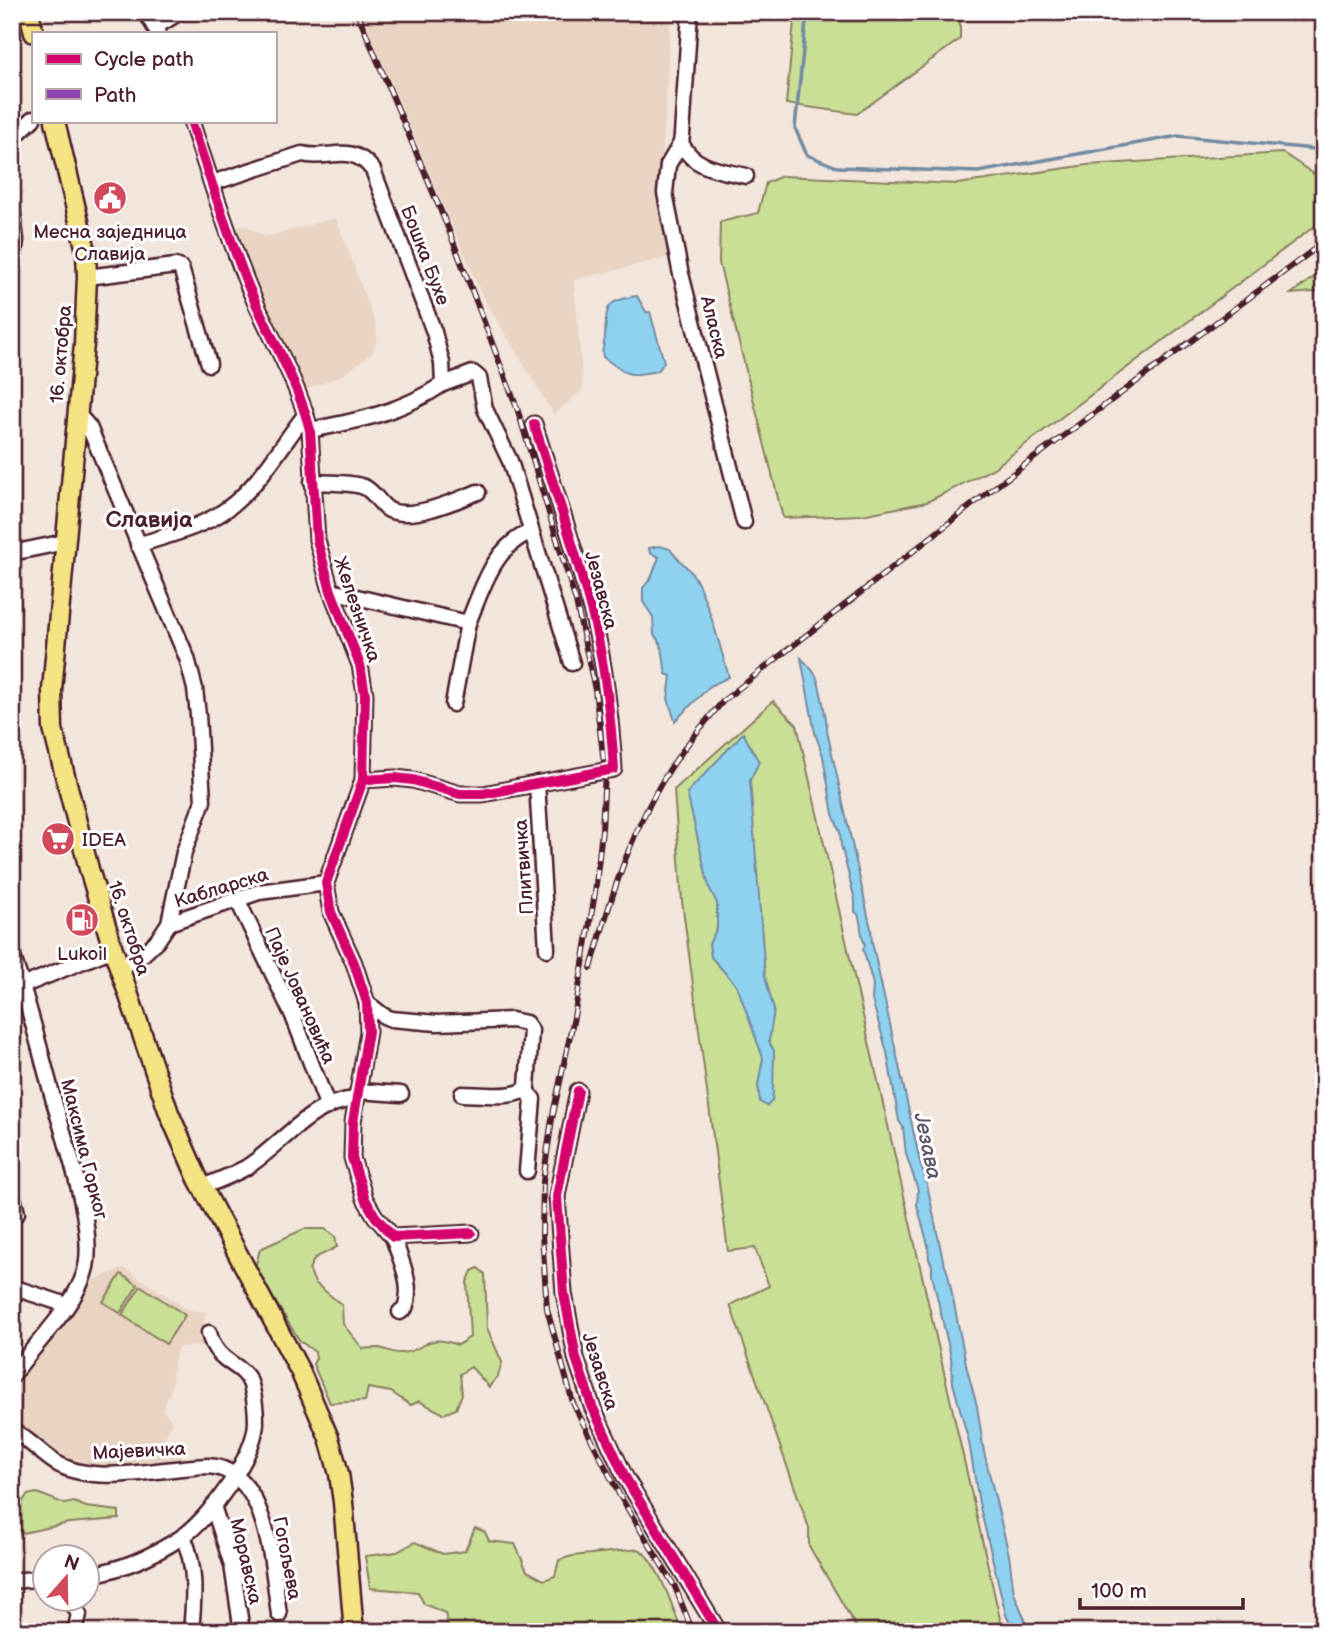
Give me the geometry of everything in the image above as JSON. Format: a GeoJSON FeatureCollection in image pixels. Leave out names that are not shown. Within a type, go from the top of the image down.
{"type":"FeatureCollection","features":[{"type":"Feature","properties":{"kind":"main road"},"geometry":{"type":"LineString","coordinates":[[29,12],[34,32]]}},
{"type":"Feature","properties":{"kind":"main road","name":"16. октобра"},"geometry":{"type":"LineString","coordinates":[[55,122],[86,251],[87,277],[84,344],[52,690],[53,729],[89,869],[113,949],[178,1137],[300,1371],[322,1421],[339,1474],[344,1502],[354,1632]]}},
{"type":"Feature","properties":{"kind":"street"},"geometry":{"type":"LineString","coordinates":[[146,12],[156,30],[180,12]]}},
{"type":"Feature","properties":{"kind":"street","name":"Аласка"},"geometry":{"type":"LineString","coordinates":[[690,12],[681,143],[668,165],[664,192],[680,270],[744,522]]}},
{"type":"Feature","properties":{"kind":"street"},"geometry":{"type":"LineString","coordinates":[[12,139],[32,120]]}},
{"type":"Feature","properties":{"kind":"street","name":"Железничка"},"geometry":{"type":"LineString","coordinates":[[191,122],[247,284],[294,382],[306,414],[310,430],[317,540],[331,591],[364,680],[363,780],[326,884]]}},
{"type":"Feature","properties":{"kind":"street"},"geometry":{"type":"LineString","coordinates":[[681,143],[691,158],[705,167],[746,176]]}},
{"type":"Feature","properties":{"kind":"street","name":"Бошка Бухе"},"geometry":{"type":"LineString","coordinates":[[212,183],[302,154],[310,156],[348,153],[368,163],[373,170],[434,332],[442,363],[443,384]]}},
{"type":"Feature","properties":{"kind":"street"},"geometry":{"type":"LineString","coordinates":[[12,207],[16,230],[12,269]]}},
{"type":"Feature","properties":{"kind":"street"},"geometry":{"type":"LineString","coordinates":[[87,277],[176,266],[181,268],[209,364]]}},
{"type":"Feature","properties":{"kind":"street"},"geometry":{"type":"LineString","coordinates":[[310,430],[361,421],[397,409],[443,384],[477,374],[485,409],[516,481],[572,663]]}},
{"type":"Feature","properties":{"kind":"street"},"geometry":{"type":"LineString","coordinates":[[76,412],[89,427],[187,658],[195,689],[201,738],[203,801],[184,852],[169,922],[157,941],[121,968]]}},
{"type":"Feature","properties":{"kind":"street"},"geometry":{"type":"LineString","coordinates":[[138,545],[198,525],[226,509],[255,481],[306,414]]}},
{"type":"Feature","properties":{"kind":"street","name":"Језавска"},"geometry":{"type":"LineString","coordinates":[[534,424],[595,626],[610,712],[614,769],[537,783]]}},
{"type":"Feature","properties":{"kind":"street"},"geometry":{"type":"LineString","coordinates":[[312,482],[363,486],[387,509],[398,512],[422,511],[478,492]]}},
{"type":"Feature","properties":{"kind":"street"},"geometry":{"type":"LineString","coordinates":[[453,704],[468,623],[486,575],[502,554],[530,532]]}},
{"type":"Feature","properties":{"kind":"street"},"geometry":{"type":"LineString","coordinates":[[12,553],[65,542]]}},
{"type":"Feature","properties":{"kind":"street"},"geometry":{"type":"LineString","coordinates":[[331,591],[468,623]]}},
{"type":"Feature","properties":{"kind":"street"},"geometry":{"type":"LineString","coordinates":[[363,780],[413,780],[460,794],[537,783]]}},
{"type":"Feature","properties":{"kind":"street","name":"Плитвичка"},"geometry":{"type":"LineString","coordinates":[[537,783],[547,949]]}},
{"type":"Feature","properties":{"kind":"street"},"geometry":{"type":"LineString","coordinates":[[326,884],[331,912],[354,963],[367,1003],[368,1032],[357,1095],[352,1158],[365,1199],[374,1216],[393,1237],[407,1280],[405,1308],[400,1312]]}},
{"type":"Feature","properties":{"kind":"street","name":"Кабларска"},"geometry":{"type":"LineString","coordinates":[[169,922],[274,889],[326,884]]}},
{"type":"Feature","properties":{"kind":"street","name":"Паје Јовановића"},"geometry":{"type":"LineString","coordinates":[[237,899],[293,1016],[328,1107]]}},
{"type":"Feature","properties":{"kind":"street"},"geometry":{"type":"LineString","coordinates":[[17,987],[113,949]]}},
{"type":"Feature","properties":{"kind":"street","name":"Максима Горког"},"geometry":{"type":"LineString","coordinates":[[12,954],[17,987],[86,1223],[88,1248],[86,1269],[78,1288],[12,1376]]}},
{"type":"Feature","properties":{"kind":"street"},"geometry":{"type":"LineString","coordinates":[[367,1003],[391,1019],[437,1023],[512,1020],[526,1023],[531,1030],[525,1090],[514,1095],[463,1094]]}},
{"type":"Feature","properties":{"kind":"street"},"geometry":{"type":"LineString","coordinates":[[525,1090],[533,1099],[527,1171]]}},
{"type":"Feature","properties":{"kind":"street","name":"Језавска"},"geometry":{"type":"LineString","coordinates":[[578,1091],[557,1196],[564,1293],[576,1358],[589,1398],[625,1477],[719,1632]]}},
{"type":"Feature","properties":{"kind":"street"},"geometry":{"type":"LineString","coordinates":[[202,1187],[247,1167],[293,1129],[328,1107],[357,1095],[401,1094]]}},
{"type":"Feature","properties":{"kind":"street"},"geometry":{"type":"LineString","coordinates":[[12,1194],[17,1213]]}},
{"type":"Feature","properties":{"kind":"street"},"geometry":{"type":"LineString","coordinates":[[393,1237],[471,1233]]}},
{"type":"Feature","properties":{"kind":"street"},"geometry":{"type":"LineString","coordinates":[[12,1287],[66,1305]]}},
{"type":"Feature","properties":{"kind":"street"},"geometry":{"type":"LineString","coordinates":[[102,1573],[138,1561],[183,1536],[213,1506],[236,1474],[247,1452],[256,1422],[252,1386],[244,1373],[216,1352],[209,1333]]}},
{"type":"Feature","properties":{"kind":"street","name":"Мајевичка"},"geometry":{"type":"LineString","coordinates":[[12,1430],[57,1463],[80,1471],[110,1474],[208,1466],[236,1474]]}},
{"type":"Feature","properties":{"kind":"street","name":"Гогољева"},"geometry":{"type":"LineString","coordinates":[[236,1474],[261,1513],[279,1614]]}},
{"type":"Feature","properties":{"kind":"street","name":"Моравска"},"geometry":{"type":"LineString","coordinates":[[213,1506],[232,1565],[241,1625]]}},
{"type":"Feature","properties":{"kind":"street"},"geometry":{"type":"LineString","coordinates":[[183,1536],[194,1576],[191,1632]]}},
{"type":"Feature","properties":{"kind":"street"},"geometry":{"type":"LineString","coordinates":[[12,1581],[32,1579]]}},
{"type":"Feature","properties":{"kind":"street"},"geometry":{"type":"LineString","coordinates":[[75,1632],[78,1612]]}},
{"type":"Feature","properties":{"kind":"shaded area"},"geometry":{"type":"Polygon","coordinates":[[[361,12],[671,12],[661,180],[674,256],[574,280],[583,389],[554,415],[482,295],[361,12]]]}},
{"type":"Feature","properties":{"kind":"shaded area"},"geometry":{"type":"Polygon","coordinates":[[[336,218],[376,325],[377,339],[372,353],[341,376],[302,391],[239,252],[232,227],[247,226],[265,237],[336,218]]]}},
{"type":"Feature","properties":{"kind":"shaded area"},"geometry":{"type":"Polygon","coordinates":[[[124,1268],[188,1310],[206,1312],[203,1327],[206,1346],[178,1347],[173,1365],[172,1386],[163,1410],[172,1421],[163,1442],[187,1460],[119,1468],[81,1464],[62,1457],[12,1422],[12,1383],[22,1368],[91,1281],[124,1268]]]}},
{"type":"Feature","properties":{"kind":"green space"},"geometry":{"type":"Polygon","coordinates":[[[795,12],[960,12],[960,39],[857,114],[786,104],[795,12]]]}},
{"type":"Feature","properties":{"kind":"green space"},"geometry":{"type":"Polygon","coordinates":[[[1283,153],[1324,181],[1324,219],[994,468],[927,502],[862,515],[783,518],[719,263],[720,222],[758,213],[766,183],[782,176],[958,184],[1087,165],[1283,153]]]}},
{"type":"Feature","properties":{"kind":"green space"},"geometry":{"type":"Polygon","coordinates":[[[1324,270],[1324,291],[1291,294],[1324,270]]]}},
{"type":"Feature","properties":{"kind":"green space"},"geometry":{"type":"Polygon","coordinates":[[[773,701],[797,725],[1003,1632],[859,1632],[809,1546],[809,1528],[730,1305],[769,1286],[755,1248],[728,1251],[682,901],[674,790],[773,701]]]}},
{"type":"Feature","properties":{"kind":"green space"},"geometry":{"type":"Polygon","coordinates":[[[304,1229],[325,1229],[335,1236],[337,1247],[315,1258],[309,1269],[315,1283],[342,1305],[343,1324],[363,1349],[410,1352],[431,1341],[458,1345],[470,1337],[467,1282],[472,1271],[478,1268],[485,1274],[487,1328],[502,1362],[498,1376],[489,1387],[471,1367],[460,1374],[462,1394],[456,1409],[444,1414],[419,1401],[411,1405],[391,1392],[368,1388],[365,1401],[330,1403],[313,1364],[315,1352],[300,1341],[255,1268],[260,1249],[304,1229]]]}},
{"type":"Feature","properties":{"kind":"green space"},"geometry":{"type":"Polygon","coordinates":[[[121,1274],[138,1285],[120,1313],[103,1302],[121,1274]]]}},
{"type":"Feature","properties":{"kind":"green space"},"geometry":{"type":"Polygon","coordinates":[[[141,1286],[185,1315],[166,1344],[122,1315],[141,1286]]]}},
{"type":"Feature","properties":{"kind":"green space"},"geometry":{"type":"Polygon","coordinates":[[[37,1493],[65,1504],[74,1502],[86,1507],[119,1511],[119,1519],[69,1523],[18,1534],[15,1522],[12,1522],[12,1506],[22,1503],[27,1495],[37,1493]]]}},
{"type":"Feature","properties":{"kind":"green space"},"geometry":{"type":"Polygon","coordinates":[[[475,1528],[485,1532],[489,1541],[515,1544],[527,1571],[544,1580],[555,1576],[559,1560],[572,1556],[639,1549],[659,1575],[682,1632],[449,1632],[445,1613],[424,1604],[418,1592],[370,1588],[365,1556],[397,1552],[415,1542],[443,1554],[465,1551],[475,1528]]]}},
{"type":"Feature","properties":{"kind":"water"},"geometry":{"type":"Polygon","coordinates":[[[637,296],[646,312],[650,312],[664,362],[658,371],[634,374],[624,371],[603,357],[602,351],[609,307],[618,300],[637,296]]]}},
{"type":"Feature","properties":{"kind":"water"},"geometry":{"type":"Polygon","coordinates":[[[660,546],[670,549],[695,578],[710,614],[729,677],[710,686],[675,721],[668,699],[671,676],[666,674],[662,648],[654,635],[653,617],[643,602],[643,588],[651,578],[659,557],[650,553],[649,548],[660,546]]]}},
{"type":"Feature","properties":{"kind":"water"},"geometry":{"type":"Polygon","coordinates":[[[801,658],[816,676],[821,694],[920,1162],[948,1274],[977,1406],[984,1452],[1009,1555],[1014,1593],[1030,1632],[1014,1632],[1006,1615],[979,1503],[969,1442],[953,1383],[951,1357],[917,1205],[918,1190],[906,1154],[887,1052],[872,1000],[873,984],[863,949],[865,945],[858,914],[855,912],[855,900],[840,832],[833,814],[801,658]]]}},
{"type":"Feature","properties":{"kind":"water"},"geometry":{"type":"Polygon","coordinates":[[[743,733],[759,762],[750,780],[765,976],[774,1010],[769,1041],[774,1051],[773,1092],[772,1101],[767,1106],[760,1102],[758,1085],[763,1058],[737,986],[711,957],[709,944],[717,928],[717,903],[709,887],[687,793],[743,733]]]}},
{"type":"Feature","properties":{"kind":"waterway"},"geometry":{"type":"LineString","coordinates":[[807,12],[795,128],[807,155],[837,167],[978,172],[1178,136],[1324,150]]}},
{"type":"Feature","properties":{"kind":"railway"},"geometry":{"type":"LineString","coordinates":[[357,12],[448,228],[517,408],[576,602],[595,690],[605,771],[602,830],[595,893],[574,1017],[552,1119],[543,1181],[542,1234],[547,1309],[573,1403],[620,1496],[675,1587],[693,1632]]}},
{"type":"Feature","properties":{"kind":"railway"},"geometry":{"type":"LineString","coordinates":[[591,968],[620,872],[639,826],[676,760],[724,700],[987,493],[1324,242]]}},
{"type":"Feature","properties":{"kind":"marked path"},"geometry":{"type":"LineString","coordinates":[[12,207],[16,240],[12,269]]}},
{"type":"Feature","properties":{"kind":"cycle path"},"geometry":{"type":"LineString","coordinates":[[191,122],[247,283],[290,374],[310,430],[317,540],[331,591],[360,665],[365,694],[363,780],[326,883],[331,912],[354,963],[367,1003],[368,1032],[353,1122],[352,1158],[365,1199],[393,1237],[471,1233]]}},
{"type":"Feature","properties":{"kind":"cycle path"},"geometry":{"type":"LineString","coordinates":[[363,780],[413,780],[460,794],[483,794],[614,769],[608,697],[595,625],[534,424]]}},
{"type":"Feature","properties":{"kind":"cycle path"},"geometry":{"type":"LineString","coordinates":[[578,1091],[557,1196],[564,1293],[576,1358],[592,1406],[625,1477],[719,1632]]}},
{"type":"Feature","properties":{"kind":"place","name":"Месна заједница Славија"},"geometry":{"type":"Point","coordinates":[110,198]}},
{"type":"Feature","properties":{"kind":"place","name":"IDEA"},"geometry":{"type":"Point","coordinates":[58,839]}},
{"type":"Feature","properties":{"kind":"place","name":"Lukoil"},"geometry":{"type":"Point","coordinates":[82,920]}},
{"type":"Feature","properties":{"kind":"district","name":"Славија"},"geometry":{"type":"Point","coordinates":[149,519]}},
{"type":"Feature","properties":{"kind":"water label","name":"Језава"},"geometry":{"type":"Point","coordinates":[928,1146]}}]}
